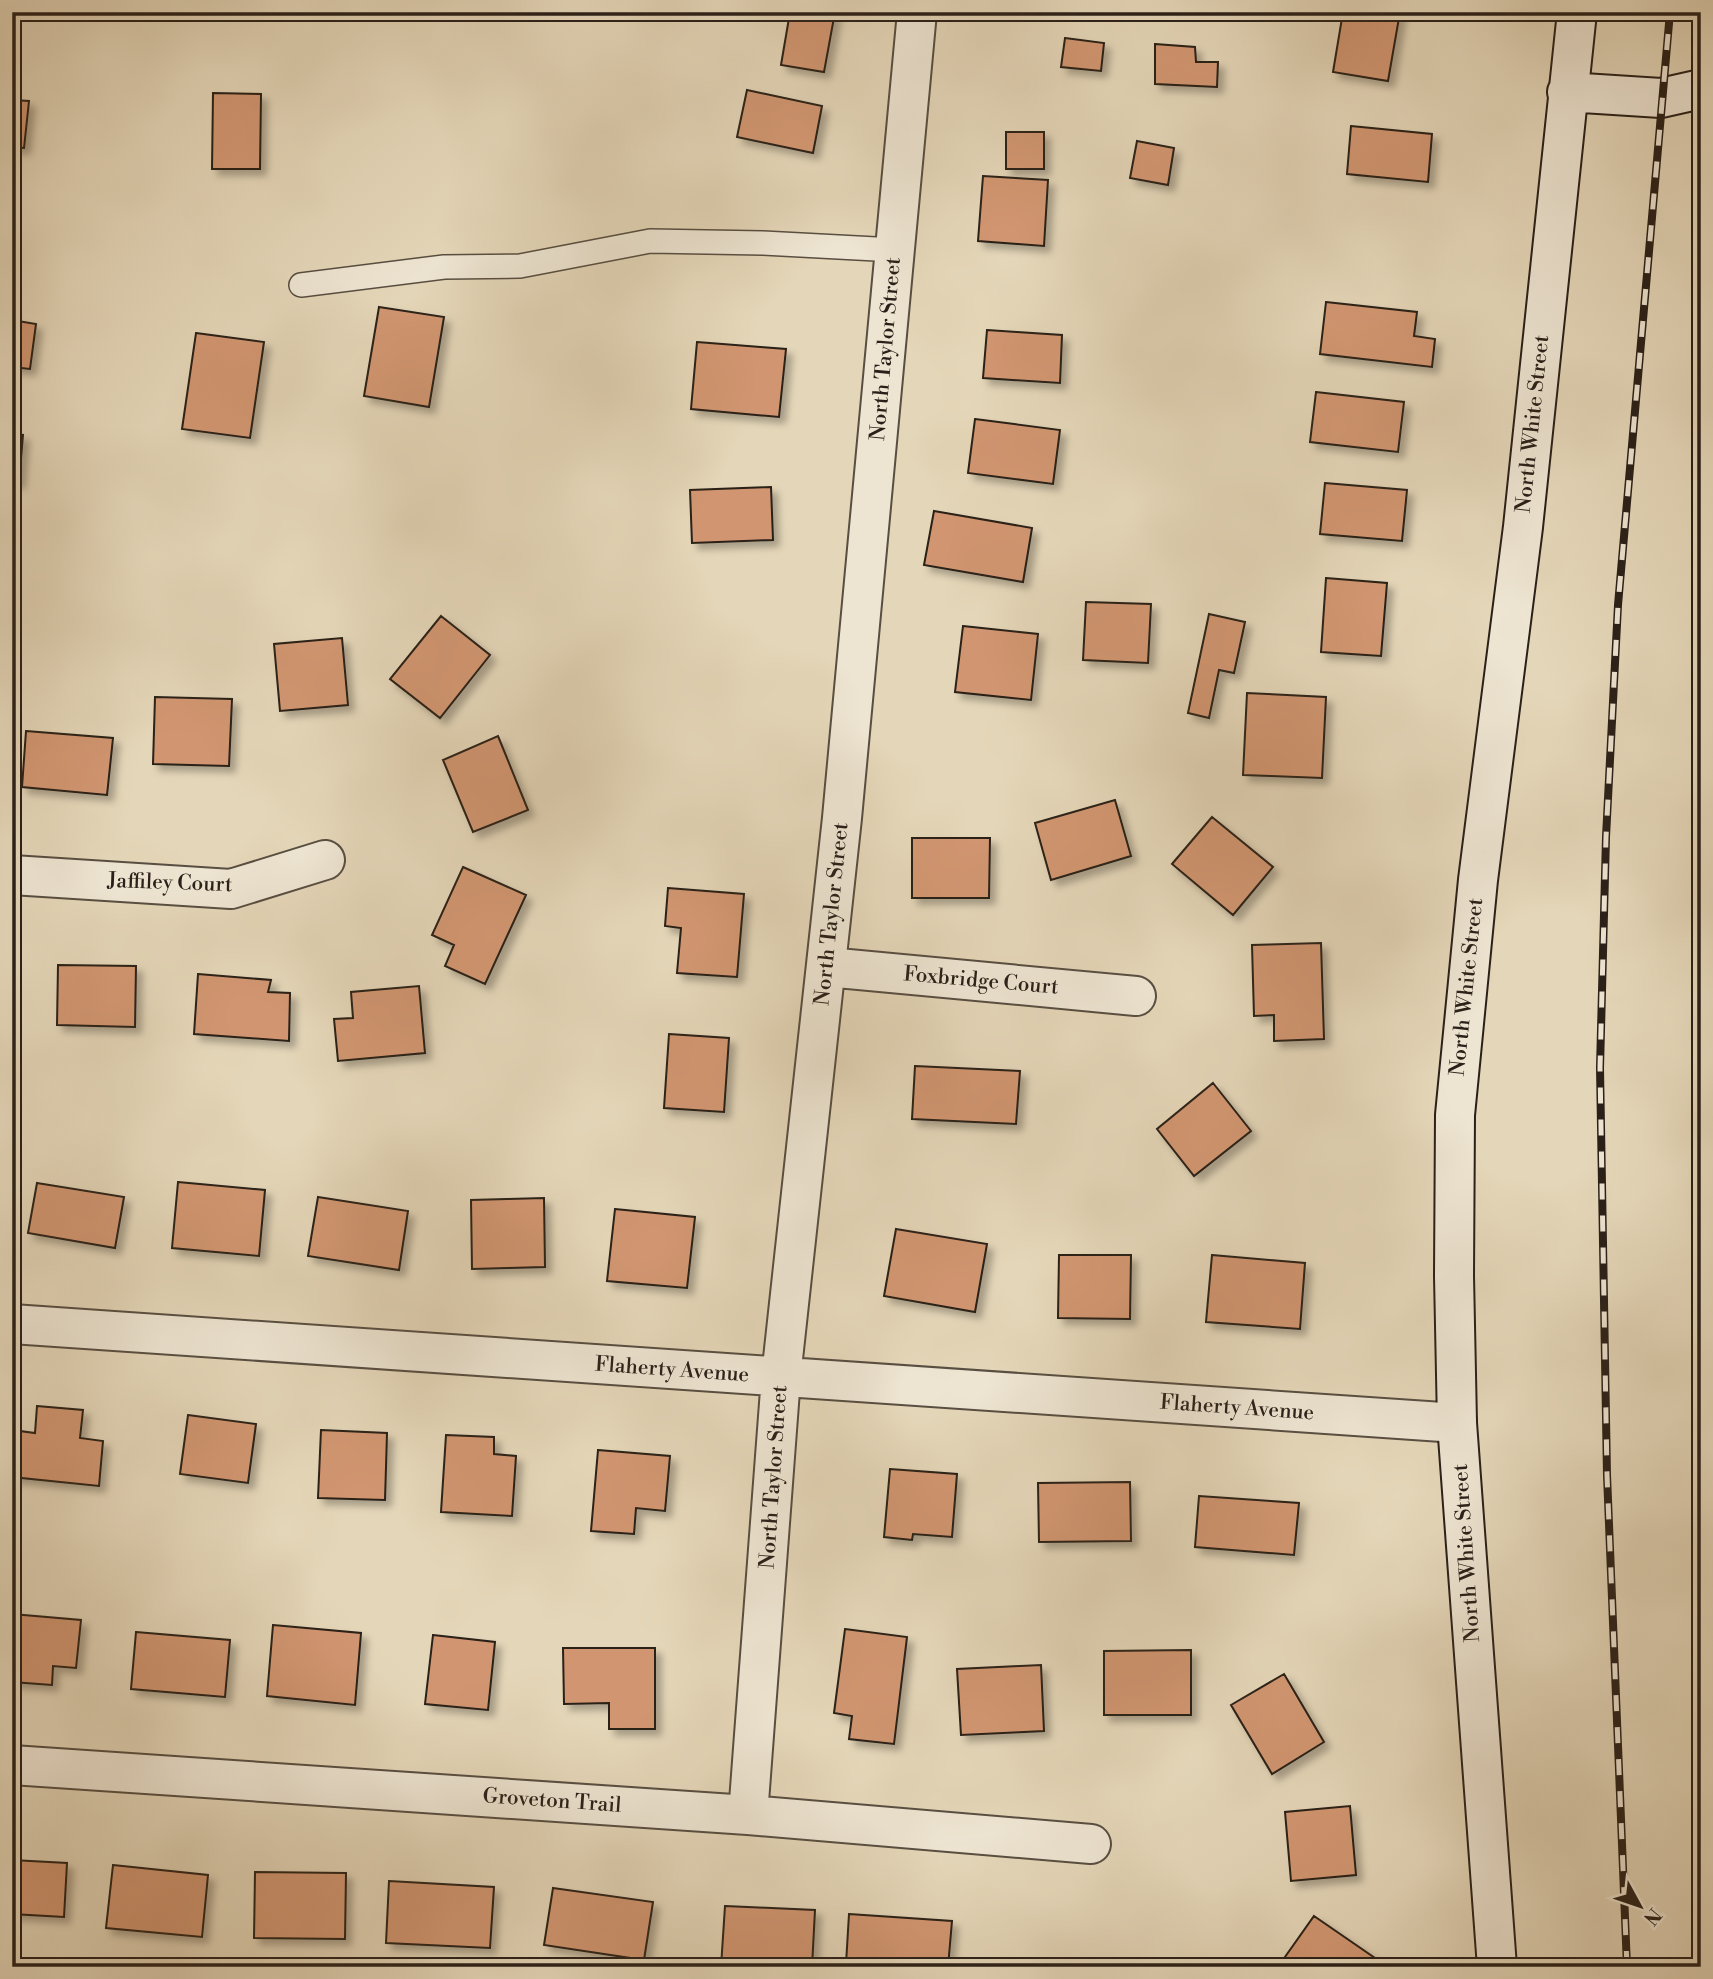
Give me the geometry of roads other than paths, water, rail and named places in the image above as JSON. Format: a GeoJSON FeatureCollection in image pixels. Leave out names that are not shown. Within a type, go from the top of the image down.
{"type":"FeatureCollection","features":[{"type":"Feature","properties":{"kind":"street","name":"North Taylor Street"},"geometry":{"type":"LineString","coordinates":[[748,1815],[781,1377],[827,967],[917,12]]}},
{"type":"Feature","properties":{"kind":"street","name":"North White Street"},"geometry":{"type":"LineString","coordinates":[[1497,1967],[1457,1423],[1455,1115],[1478,880],[1523,527],[1577,12]]}},
{"type":"Feature","properties":{"kind":"street"},"geometry":{"type":"LineString","coordinates":[[1567,92],[1661,98],[1701,89]]}},
{"type":"Feature","properties":{"kind":"street","name":"Jaffiley Court"},"geometry":{"type":"LineString","coordinates":[[12,875],[231,889],[325,860]]}},
{"type":"Feature","properties":{"kind":"street","name":"Foxbridge Court"},"geometry":{"type":"LineString","coordinates":[[827,967],[1136,996]]}},
{"type":"Feature","properties":{"kind":"street","name":"Flaherty Avenue"},"geometry":{"type":"LineString","coordinates":[[12,1324],[1457,1423]]}},
{"type":"Feature","properties":{"kind":"street","name":"Groveton Trail"},"geometry":{"type":"LineString","coordinates":[[12,1765],[748,1815],[1091,1844]]}},
{"type":"Feature","properties":{"kind":"lane"},"geometry":{"type":"LineString","coordinates":[[301,285],[444,267],[520,266],[650,241],[763,243],[895,250]]}},
{"type":"Feature","properties":{"kind":"railway"},"geometry":{"type":"LineString","coordinates":[[1627,1967],[1607,1475],[1600,1068],[1606,837],[1618,605],[1670,12]]}}]}
